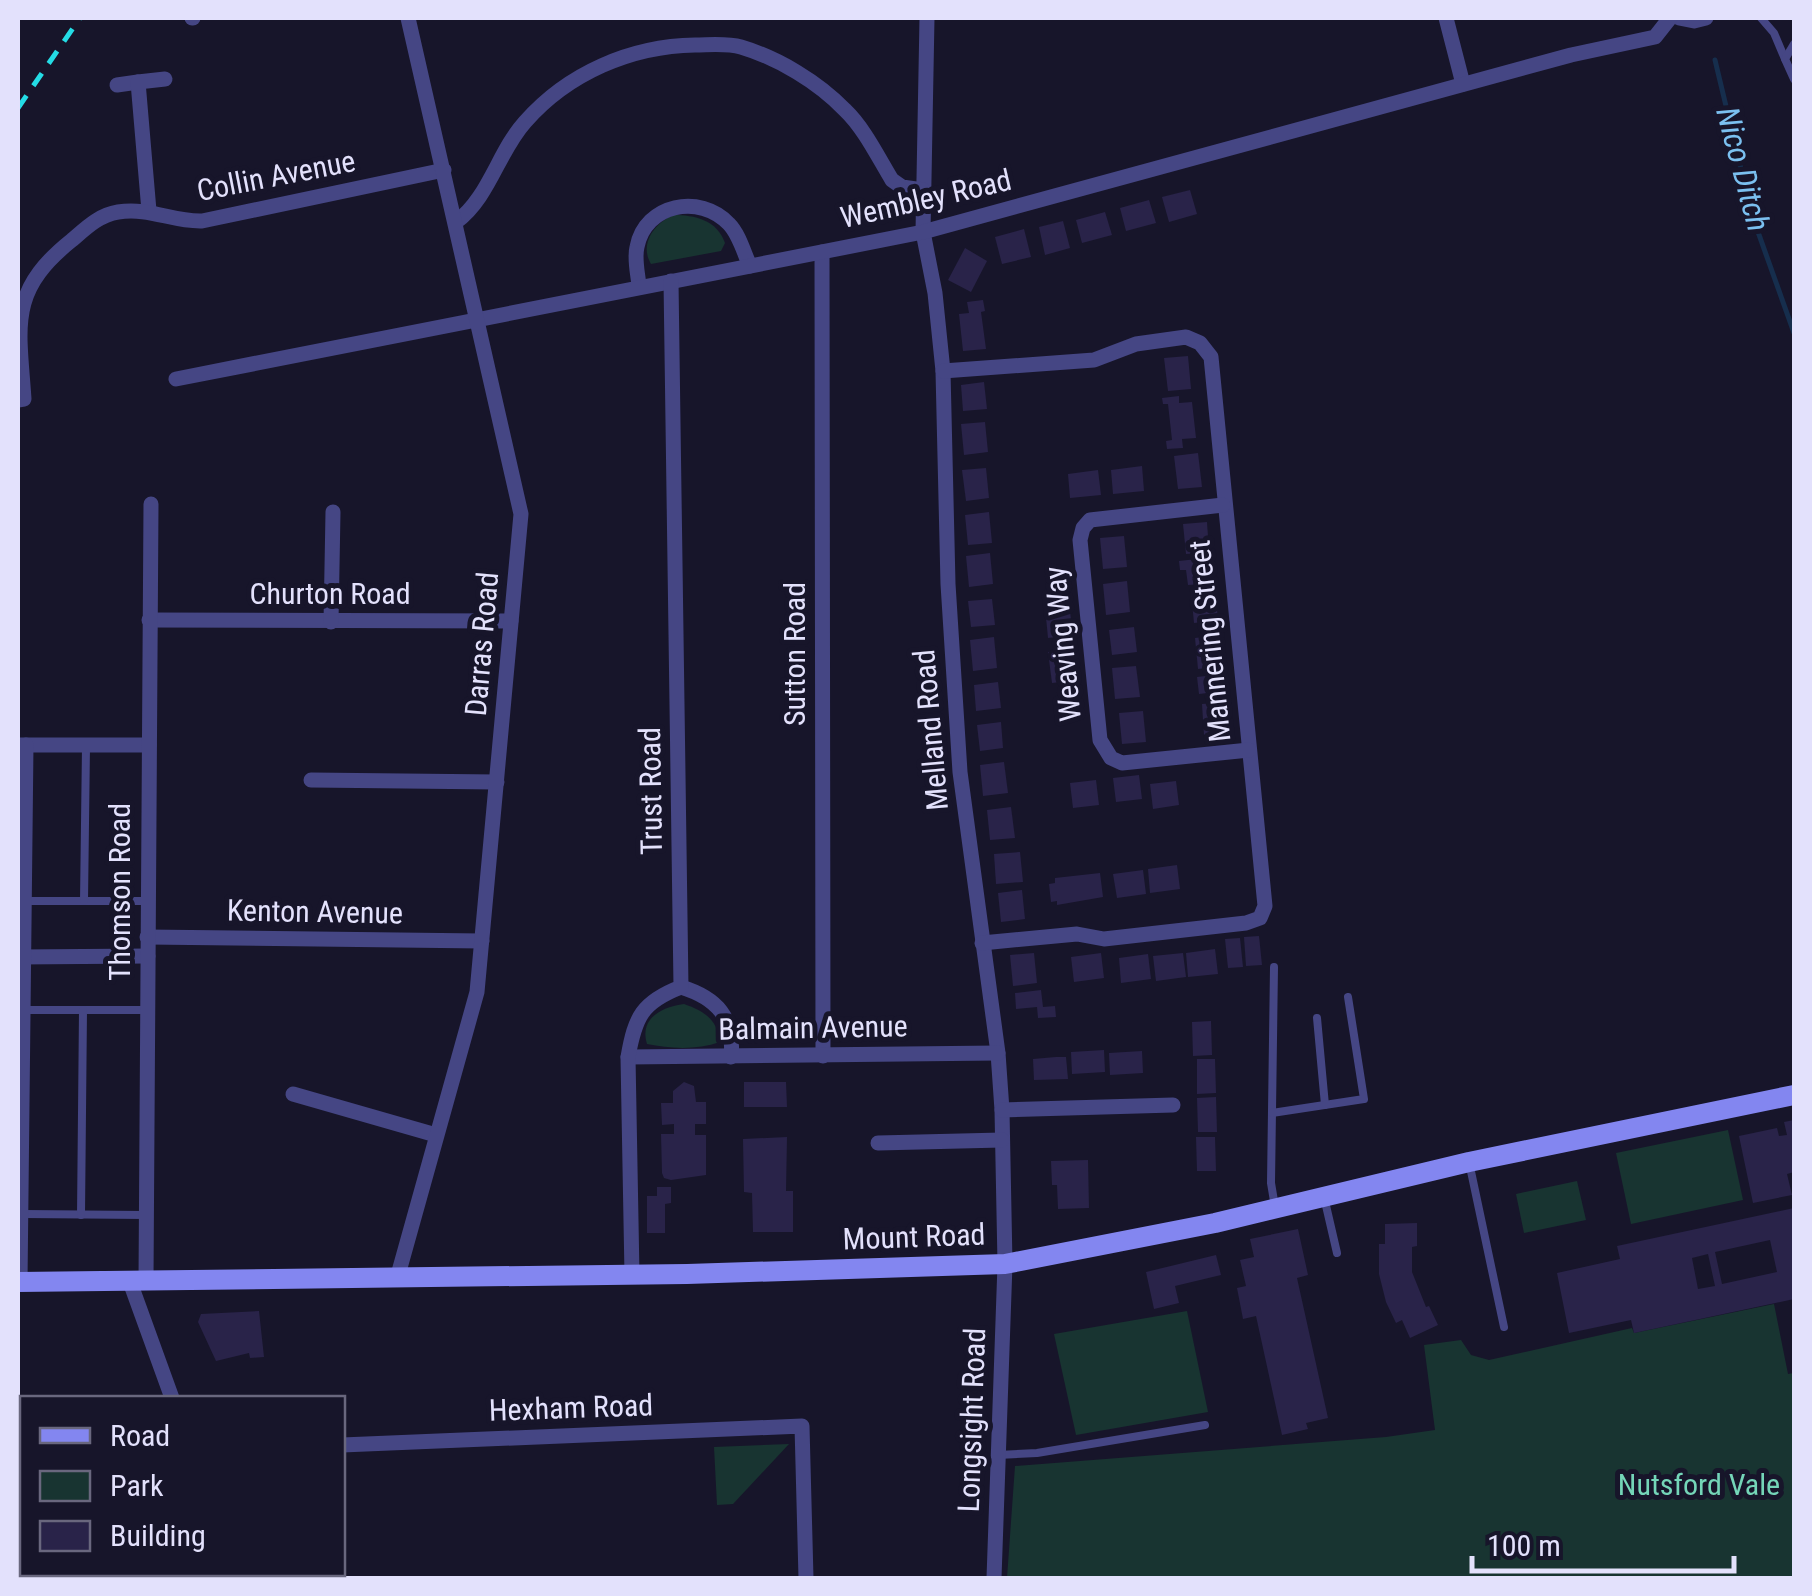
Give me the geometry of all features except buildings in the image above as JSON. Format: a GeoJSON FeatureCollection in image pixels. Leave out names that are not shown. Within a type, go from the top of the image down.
{"type":"FeatureCollection","features":[{"type":"Feature","properties":{"kind":"main road","name":"Mount Road"},"geometry":{"type":"LineString","coordinates":[[19,1282],[632,1275],[1005,1264],[1794,1095]]}},
{"type":"Feature","properties":{"kind":"street","name":"Darras Road"},"geometry":{"type":"LineString","coordinates":[[398,1276],[477,992],[521,514],[408,18]]}},
{"type":"Feature","properties":{"kind":"street","name":"Melland Road"},"geometry":{"type":"LineString","coordinates":[[927,18],[923,232],[935,293],[942,371],[948,584],[960,772],[998,1053],[1005,1264]]}},
{"type":"Feature","properties":{"kind":"street"},"geometry":{"type":"LineString","coordinates":[[1446,18],[1463,84]]}},
{"type":"Feature","properties":{"kind":"street","name":"Wembley Road"},"geometry":{"type":"LineString","coordinates":[[176,380],[923,232],[1571,55],[1655,37],[1670,18]]}},
{"type":"Feature","properties":{"kind":"street"},"geometry":{"type":"LineString","coordinates":[[1680,18],[1706,18]]}},
{"type":"Feature","properties":{"kind":"street"},"geometry":{"type":"LineString","coordinates":[[456,222],[472,210],[524,123],[564,87],[616,57],[672,46],[737,46],[796,73],[849,112],[892,180],[902,187],[923,190]]}},
{"type":"Feature","properties":{"kind":"street"},"geometry":{"type":"LineString","coordinates":[[117,85],[165,80]]}},
{"type":"Feature","properties":{"kind":"street"},"geometry":{"type":"LineString","coordinates":[[138,82],[149,211]]}},
{"type":"Feature","properties":{"kind":"street","name":"Collin Avenue"},"geometry":{"type":"LineString","coordinates":[[18,400],[24,399],[19,324],[23,298],[53,254],[100,218],[116,212],[149,211],[202,221],[444,170]]}},
{"type":"Feature","properties":{"kind":"street"},"geometry":{"type":"LineString","coordinates":[[639,286],[637,247],[645,227],[663,210],[674,208],[702,206],[717,214],[731,225],[750,266]]}},
{"type":"Feature","properties":{"kind":"street","name":"Sutton Road"},"geometry":{"type":"LineString","coordinates":[[822,252],[823,1056]]}},
{"type":"Feature","properties":{"kind":"street","name":"Trust Road"},"geometry":{"type":"LineString","coordinates":[[671,281],[681,986]]}},
{"type":"Feature","properties":{"kind":"street","name":"Mannering Street"},"geometry":{"type":"LineString","coordinates":[[942,371],[1094,360],[1158,339],[1186,337],[1200,342],[1210,357],[1265,906],[1260,918],[1246,923],[1104,939],[1076,934],[982,942]]}},
{"type":"Feature","properties":{"kind":"street","name":"Thomson Road"},"geometry":{"type":"LineString","coordinates":[[150,504],[146,1215],[138,1281],[171,1396]]}},
{"type":"Feature","properties":{"kind":"street","name":"Weaving Way"},"geometry":{"type":"LineString","coordinates":[[1224,506],[1090,520],[1080,540],[1091,653],[1100,740],[1111,758],[1122,763],[1249,750]]}},
{"type":"Feature","properties":{"kind":"street"},"geometry":{"type":"LineString","coordinates":[[331,622],[334,512]]}},
{"type":"Feature","properties":{"kind":"street","name":"Churton Road"},"geometry":{"type":"LineString","coordinates":[[149,620],[511,621]]}},
{"type":"Feature","properties":{"kind":"street"},"geometry":{"type":"LineString","coordinates":[[19,1282],[22,745],[149,745]]}},
{"type":"Feature","properties":{"kind":"street"},"geometry":{"type":"LineString","coordinates":[[311,780],[497,782]]}},
{"type":"Feature","properties":{"kind":"street","name":"Kenton Avenue"},"geometry":{"type":"LineString","coordinates":[[147,937],[482,941]]}},
{"type":"Feature","properties":{"kind":"street"},"geometry":{"type":"LineString","coordinates":[[20,957],[148,956]]}},
{"type":"Feature","properties":{"kind":"street"},"geometry":{"type":"LineString","coordinates":[[632,1275],[628,1057],[634,1027],[646,1006],[681,986],[708,997],[719,1008],[731,1028],[731,1057]]}},
{"type":"Feature","properties":{"kind":"street","name":"Balmain Avenue"},"geometry":{"type":"LineString","coordinates":[[628,1057],[998,1053]]}},
{"type":"Feature","properties":{"kind":"street"},"geometry":{"type":"LineString","coordinates":[[293,1094],[436,1136]]}},
{"type":"Feature","properties":{"kind":"street"},"geometry":{"type":"LineString","coordinates":[[1002,1110],[1173,1105]]}},
{"type":"Feature","properties":{"kind":"street"},"geometry":{"type":"LineString","coordinates":[[878,1143],[1002,1140]]}},
{"type":"Feature","properties":{"kind":"street","name":"Longsight Road"},"geometry":{"type":"LineString","coordinates":[[992,1578],[1005,1264]]}},
{"type":"Feature","properties":{"kind":"street","name":"Hexham Road"},"geometry":{"type":"LineString","coordinates":[[345,1445],[802,1426],[806,1578]]}},
{"type":"Feature","properties":{"kind":"lane"},"geometry":{"type":"LineString","coordinates":[[1761,18],[1774,33],[1794,79]]}},
{"type":"Feature","properties":{"kind":"lane"},"geometry":{"type":"LineString","coordinates":[[1785,60],[1794,44]]}},
{"type":"Feature","properties":{"kind":"lane"},"geometry":{"type":"LineString","coordinates":[[84,901],[86,744]]}},
{"type":"Feature","properties":{"kind":"lane"},"geometry":{"type":"LineString","coordinates":[[21,901],[148,901]]}},
{"type":"Feature","properties":{"kind":"lane"},"geometry":{"type":"LineString","coordinates":[[1274,967],[1271,1183],[1275,1209]]}},
{"type":"Feature","properties":{"kind":"lane"},"geometry":{"type":"LineString","coordinates":[[1272,1113],[1364,1099],[1348,997]]}},
{"type":"Feature","properties":{"kind":"lane"},"geometry":{"type":"LineString","coordinates":[[20,1010],[147,1010]]}},
{"type":"Feature","properties":{"kind":"lane"},"geometry":{"type":"LineString","coordinates":[[81,1214],[83,1010]]}},
{"type":"Feature","properties":{"kind":"lane"},"geometry":{"type":"LineString","coordinates":[[1317,1018],[1325,1105]]}},
{"type":"Feature","properties":{"kind":"lane"},"geometry":{"type":"LineString","coordinates":[[1469,1162],[1504,1326]]}},
{"type":"Feature","properties":{"kind":"lane"},"geometry":{"type":"LineString","coordinates":[[1324,1197],[1337,1253]]}},
{"type":"Feature","properties":{"kind":"lane"},"geometry":{"type":"LineString","coordinates":[[19,1214],[146,1215]]}},
{"type":"Feature","properties":{"kind":"lane"},"geometry":{"type":"LineString","coordinates":[[998,1455],[1037,1453],[1205,1424]]}},
{"type":"Feature","properties":{"kind":"green space"},"geometry":{"type":"Polygon","coordinates":[[[673,215],[711,224],[725,243],[721,251],[651,264],[647,249],[650,235],[673,215]]]}},
{"type":"Feature","properties":{"kind":"green space"},"geometry":{"type":"Polygon","coordinates":[[[684,1004],[708,1017],[720,1042],[684,1048],[647,1044],[646,1027],[654,1015],[684,1004]]]}},
{"type":"Feature","properties":{"kind":"green space"},"geometry":{"type":"Polygon","coordinates":[[[1728,1130],[1743,1200],[1631,1224],[1616,1153],[1728,1130]]]}},
{"type":"Feature","properties":{"kind":"green space"},"geometry":{"type":"Polygon","coordinates":[[[1577,1181],[1586,1220],[1524,1233],[1516,1194],[1577,1181]]]}},
{"type":"Feature","properties":{"kind":"green space","name":"Nutsford Vale"},"geometry":{"type":"Polygon","coordinates":[[[1774,1304],[1788,1374],[1794,1373],[1794,1578],[1007,1578],[1015,1466],[1435,1430],[1424,1345],[1461,1340],[1471,1355],[1489,1360],[1632,1328],[1634,1333],[1774,1304]]]}},
{"type":"Feature","properties":{"kind":"green space"},"geometry":{"type":"Polygon","coordinates":[[[1187,1311],[1208,1412],[1076,1435],[1054,1334],[1187,1311]]]}},
{"type":"Feature","properties":{"kind":"green space"},"geometry":{"type":"Polygon","coordinates":[[[789,1444],[733,1504],[717,1505],[714,1447],[789,1444]]]}},
{"type":"Feature","properties":{"kind":"waterway","name":"Nico Ditch"},"geometry":{"type":"LineString","coordinates":[[1715,60],[1752,215],[1794,333]]}},
{"type":"Feature","properties":{"kind":"railway"},"geometry":{"type":"LineString","coordinates":[[18,108],[80,18]]}}]}
